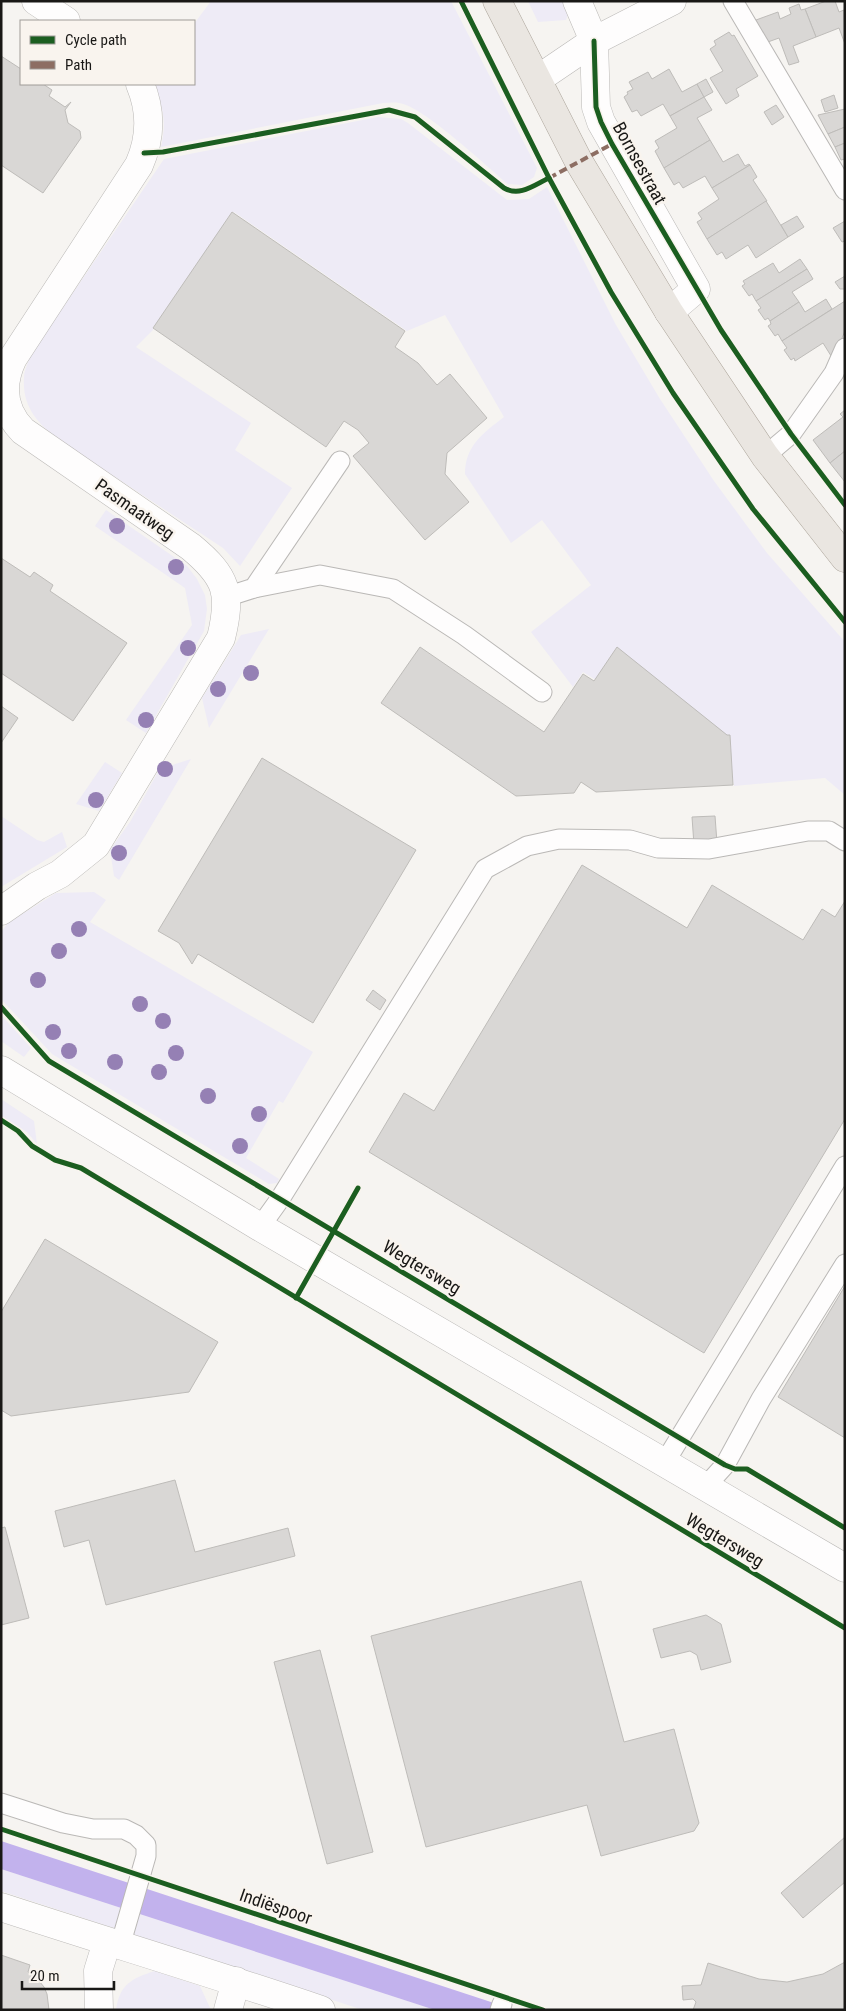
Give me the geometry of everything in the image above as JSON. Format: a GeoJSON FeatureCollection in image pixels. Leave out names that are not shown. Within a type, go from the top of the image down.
{"type":"FeatureCollection","features":[{"type":"Feature","properties":{"kind":"main road"},"geometry":{"type":"LineString","coordinates":[[497,1],[584,172],[669,312],[765,456],[845,558]]}},
{"type":"Feature","properties":{"kind":"street"},"geometry":{"type":"LineString","coordinates":[[36,1],[64,20]]}},
{"type":"Feature","properties":{"kind":"street","name":"Bornsestraat"},"geometry":{"type":"LineString","coordinates":[[577,1],[594,41],[596,107],[602,122],[612,144],[696,289],[669,312]]}},
{"type":"Feature","properties":{"kind":"street"},"geometry":{"type":"LineString","coordinates":[[538,80],[594,41],[672,1]]}},
{"type":"Feature","properties":{"kind":"street","name":"Pasmaatweg"},"geometry":{"type":"LineString","coordinates":[[1,911],[30,890],[60,874],[96,845],[221,638],[226,616],[224,583],[210,563],[23,431],[13,420],[6,401],[5,383],[13,358],[139,165],[149,133],[147,109],[140,85]]}},
{"type":"Feature","properties":{"kind":"street","name":"Wegtersweg"},"geometry":{"type":"LineString","coordinates":[[1,1070],[260,1226],[845,1568]]}},
{"type":"Feature","properties":{"kind":"street"},"geometry":{"type":"LineString","coordinates":[[1,1907],[236,1981],[321,2010]]}},
{"type":"Feature","properties":{"kind":"street"},"geometry":{"type":"LineString","coordinates":[[99,2010],[98,1971],[114,1944]]}},
{"type":"Feature","properties":{"kind":"street"},"geometry":{"type":"LineString","coordinates":[[228,2010],[236,1981]]}},
{"type":"Feature","properties":{"kind":"lane"},"geometry":{"type":"LineString","coordinates":[[733,1],[845,190]]}},
{"type":"Feature","properties":{"kind":"lane"},"geometry":{"type":"LineString","coordinates":[[765,456],[792,434],[839,374],[845,348]]}},
{"type":"Feature","properties":{"kind":"lane"},"geometry":{"type":"LineString","coordinates":[[254,588],[340,461]]}},
{"type":"Feature","properties":{"kind":"lane"},"geometry":{"type":"LineString","coordinates":[[226,597],[254,588],[320,575],[393,588],[464,635],[542,692]]}},
{"type":"Feature","properties":{"kind":"lane"},"geometry":{"type":"LineString","coordinates":[[260,1226],[280,1198],[485,869],[527,846],[559,839],[630,840],[658,848],[709,849],[808,831],[829,831],[845,841]]}},
{"type":"Feature","properties":{"kind":"lane"},"geometry":{"type":"LineString","coordinates":[[665,1462],[845,1166]]}},
{"type":"Feature","properties":{"kind":"lane","name":"Wegtersweg"},"geometry":{"type":"LineString","coordinates":[[706,1486],[725,1465],[761,1399],[845,1264]]}},
{"type":"Feature","properties":{"kind":"lane"},"geometry":{"type":"LineString","coordinates":[[1,1803],[63,1823],[93,1830],[124,1828],[136,1835],[146,1845],[146,1856],[128,1917],[114,1944]]}},
{"type":"Feature","properties":{"kind":"shaded area"},"geometry":{"type":"Polygon","coordinates":[[[211,1],[451,1],[537,168],[534,177],[522,185],[508,184],[423,114],[397,103],[383,103],[161,147],[164,122],[154,85],[195,85],[195,23],[211,1]]]}},
{"type":"Feature","properties":{"kind":"shaded area"},"geometry":{"type":"Polygon","coordinates":[[[528,1],[569,1],[571,6],[566,20],[538,22],[528,1]]]}},
{"type":"Feature","properties":{"kind":"shaded area"},"geometry":{"type":"Polygon","coordinates":[[[378,117],[401,119],[408,123],[507,200],[529,199],[547,187],[616,325],[660,399],[714,481],[767,553],[845,642],[845,795],[825,778],[734,786],[727,736],[596,680],[583,672],[573,687],[531,632],[591,585],[542,520],[511,543],[465,474],[468,456],[472,448],[482,435],[504,417],[445,315],[407,331],[234,212],[153,330],[136,347],[251,423],[235,450],[292,488],[240,566],[223,548],[59,440],[44,428],[33,414],[24,388],[24,378],[30,356],[164,159],[378,117]]]}},
{"type":"Feature","properties":{"kind":"shaded area"},"geometry":{"type":"Polygon","coordinates":[[[106,510],[187,566],[197,579],[205,595],[207,609],[204,631],[146,733],[126,720],[192,625],[185,588],[95,526],[106,510]]]}},
{"type":"Feature","properties":{"kind":"shaded area"},"geometry":{"type":"Polygon","coordinates":[[[269,629],[209,728],[202,698],[241,635],[269,629]]]}},
{"type":"Feature","properties":{"kind":"shaded area"},"geometry":{"type":"Polygon","coordinates":[[[191,759],[119,880],[114,876],[110,850],[130,822],[158,772],[163,776],[169,766],[191,759]]]}},
{"type":"Feature","properties":{"kind":"shaded area"},"geometry":{"type":"Polygon","coordinates":[[[105,762],[122,773],[99,811],[76,804],[105,762]]]}},
{"type":"Feature","properties":{"kind":"shaded area"},"geometry":{"type":"Polygon","coordinates":[[[1,816],[37,840],[44,842],[62,832],[67,847],[1,887],[1,816]]]}},
{"type":"Feature","properties":{"kind":"shaded area"},"geometry":{"type":"Polygon","coordinates":[[[94,892],[106,900],[90,922],[313,1052],[283,1103],[279,1101],[246,1158],[279,1179],[277,1183],[269,1184],[52,1054],[1,999],[1,932],[8,923],[56,893],[94,892]]]}},
{"type":"Feature","properties":{"kind":"shaded area"},"geometry":{"type":"Polygon","coordinates":[[[1,1015],[31,1048],[24,1057],[1,1041],[1,1015]]]}},
{"type":"Feature","properties":{"kind":"shaded area"},"geometry":{"type":"Polygon","coordinates":[[[1,1099],[34,1121],[37,1144],[27,1132],[1,1116],[1,1099]]]}},
{"type":"Feature","properties":{"kind":"shaded area"},"geometry":{"type":"Polygon","coordinates":[[[1,1841],[515,2010],[435,2010],[1,1869],[1,1841]]]}},
{"type":"Feature","properties":{"kind":"shaded area"},"geometry":{"type":"Polygon","coordinates":[[[1,1869],[435,2010],[363,2010],[1,1891],[1,1869]]]}},
{"type":"Feature","properties":{"kind":"shaded area"},"geometry":{"type":"Polygon","coordinates":[[[155,1971],[200,1986],[211,2010],[116,2010],[120,1994],[128,1984],[155,1971]]]}},
{"type":"Feature","properties":{"kind":"building"},"geometry":{"type":"Polygon","coordinates":[[[826,1],[835,1],[839,12],[844,10],[845,44],[839,28],[816,37],[805,9],[826,1]]]}},
{"type":"Feature","properties":{"kind":"building"},"geometry":{"type":"Polygon","coordinates":[[[799,4],[801,10],[805,9],[816,37],[793,46],[799,62],[789,65],[779,38],[765,43],[756,20],[778,12],[780,19],[791,14],[789,8],[799,4]]]}},
{"type":"Feature","properties":{"kind":"building"},"geometry":{"type":"Polygon","coordinates":[[[729,32],[732,36],[734,35],[758,76],[736,89],[739,96],[726,104],[710,78],[723,71],[710,49],[716,45],[714,41],[729,32]]]}},
{"type":"Feature","properties":{"kind":"building"},"geometry":{"type":"Polygon","coordinates":[[[1,56],[20,68],[20,85],[44,85],[52,90],[49,96],[65,107],[71,102],[65,110],[68,123],[80,131],[81,138],[43,193],[1,165],[1,56]]]}},
{"type":"Feature","properties":{"kind":"building"},"geometry":{"type":"Polygon","coordinates":[[[669,69],[682,92],[697,84],[704,97],[670,116],[663,104],[641,116],[637,110],[632,112],[624,97],[628,94],[627,92],[633,89],[629,82],[648,72],[652,79],[669,69]]]}},
{"type":"Feature","properties":{"kind":"building"},"geometry":{"type":"Polygon","coordinates":[[[706,79],[713,92],[704,97],[697,84],[706,79]]]}},
{"type":"Feature","properties":{"kind":"building"},"geometry":{"type":"Polygon","coordinates":[[[834,95],[838,108],[825,112],[821,100],[834,95]]]}},
{"type":"Feature","properties":{"kind":"building"},"geometry":{"type":"Polygon","coordinates":[[[704,97],[712,110],[697,118],[710,140],[664,168],[655,151],[659,148],[655,141],[677,128],[670,116],[704,97]]]}},
{"type":"Feature","properties":{"kind":"building"},"geometry":{"type":"Polygon","coordinates":[[[776,105],[784,117],[772,125],[764,112],[776,105]]]}},
{"type":"Feature","properties":{"kind":"building"},"geometry":{"type":"Polygon","coordinates":[[[845,109],[845,127],[828,134],[818,115],[845,109]]]}},
{"type":"Feature","properties":{"kind":"building"},"geometry":{"type":"Polygon","coordinates":[[[845,127],[845,143],[835,147],[828,134],[845,127]]]}},
{"type":"Feature","properties":{"kind":"building"},"geometry":{"type":"Polygon","coordinates":[[[710,140],[723,162],[738,154],[745,166],[750,165],[712,188],[705,176],[683,188],[679,182],[674,185],[664,168],[710,140]]]}},
{"type":"Feature","properties":{"kind":"building"},"geometry":{"type":"Polygon","coordinates":[[[845,143],[845,159],[841,160],[835,147],[845,143]]]}},
{"type":"Feature","properties":{"kind":"building"},"geometry":{"type":"Polygon","coordinates":[[[750,165],[757,177],[753,180],[767,201],[707,239],[697,222],[702,219],[698,213],[719,199],[712,188],[750,165]]]}},
{"type":"Feature","properties":{"kind":"building"},"geometry":{"type":"Polygon","coordinates":[[[766,201],[788,237],[756,258],[748,245],[726,259],[722,252],[717,255],[707,239],[766,201]]]}},
{"type":"Feature","properties":{"kind":"building"},"geometry":{"type":"Polygon","coordinates":[[[232,212],[405,331],[395,347],[418,363],[437,385],[450,374],[487,418],[447,453],[445,474],[469,502],[425,540],[353,456],[369,443],[358,430],[344,421],[326,447],[153,328],[232,212]]]}},
{"type":"Feature","properties":{"kind":"building"},"geometry":{"type":"Polygon","coordinates":[[[797,216],[804,227],[788,237],[781,225],[797,216]]]}},
{"type":"Feature","properties":{"kind":"building"},"geometry":{"type":"Polygon","coordinates":[[[845,221],[845,241],[842,242],[833,228],[845,221]]]}},
{"type":"Feature","properties":{"kind":"building"},"geometry":{"type":"Polygon","coordinates":[[[800,259],[807,269],[756,301],[752,294],[749,296],[742,286],[745,284],[743,281],[773,263],[779,273],[800,259]]]}},
{"type":"Feature","properties":{"kind":"building"},"geometry":{"type":"Polygon","coordinates":[[[807,269],[813,279],[792,292],[799,302],[770,321],[768,318],[765,320],[758,310],[761,308],[756,301],[807,269]]]}},
{"type":"Feature","properties":{"kind":"building"},"geometry":{"type":"Polygon","coordinates":[[[845,276],[845,289],[840,289],[835,282],[845,276]]]}},
{"type":"Feature","properties":{"kind":"building"},"geometry":{"type":"Polygon","coordinates":[[[826,299],[832,309],[782,341],[778,334],[775,336],[768,326],[771,324],[770,321],[799,302],[805,312],[826,299]]]}},
{"type":"Feature","properties":{"kind":"building"},"geometry":{"type":"Polygon","coordinates":[[[845,301],[845,331],[833,359],[823,343],[795,361],[794,358],[791,360],[784,350],[787,348],[782,341],[845,301]]]}},
{"type":"Feature","properties":{"kind":"building"},"geometry":{"type":"Polygon","coordinates":[[[845,410],[845,451],[830,463],[813,440],[843,417],[840,414],[845,410]]]}},
{"type":"Feature","properties":{"kind":"building"},"geometry":{"type":"Polygon","coordinates":[[[845,451],[845,482],[830,463],[845,451]]]}},
{"type":"Feature","properties":{"kind":"building"},"geometry":{"type":"Polygon","coordinates":[[[1,558],[30,577],[34,572],[53,585],[50,591],[127,643],[73,721],[1,673],[1,558]]]}},
{"type":"Feature","properties":{"kind":"building"},"geometry":{"type":"Polygon","coordinates":[[[420,647],[544,732],[583,674],[594,681],[617,647],[727,735],[730,735],[733,785],[596,792],[581,782],[574,793],[516,796],[381,703],[420,647]]]}},
{"type":"Feature","properties":{"kind":"building"},"geometry":{"type":"Polygon","coordinates":[[[1,706],[18,718],[1,743],[1,706]]]}},
{"type":"Feature","properties":{"kind":"building"},"geometry":{"type":"Polygon","coordinates":[[[262,758],[416,850],[313,1023],[198,954],[192,964],[179,943],[158,931],[262,758]]]}},
{"type":"Feature","properties":{"kind":"building"},"geometry":{"type":"Polygon","coordinates":[[[715,816],[717,843],[694,845],[692,817],[715,816]]]}},
{"type":"Feature","properties":{"kind":"building"},"geometry":{"type":"Polygon","coordinates":[[[582,865],[687,928],[712,885],[803,940],[822,909],[835,917],[845,901],[845,1119],[704,1353],[369,1152],[404,1093],[434,1111],[582,865]]]}},
{"type":"Feature","properties":{"kind":"building"},"geometry":{"type":"Polygon","coordinates":[[[373,990],[386,1000],[380,1010],[366,1000],[373,990]]]}},
{"type":"Feature","properties":{"kind":"building"},"geometry":{"type":"Polygon","coordinates":[[[45,1239],[218,1342],[189,1392],[11,1416],[1,1410],[1,1312],[45,1239]]]}},
{"type":"Feature","properties":{"kind":"building"},"geometry":{"type":"Polygon","coordinates":[[[845,1286],[845,1438],[778,1397],[845,1286]]]}},
{"type":"Feature","properties":{"kind":"building"},"geometry":{"type":"Polygon","coordinates":[[[175,1480],[195,1552],[288,1528],[295,1556],[106,1605],[89,1540],[64,1547],[55,1511],[175,1480]]]}},
{"type":"Feature","properties":{"kind":"building"},"geometry":{"type":"Polygon","coordinates":[[[5,1527],[29,1618],[1,1625],[1,1528],[5,1527]]]}},
{"type":"Feature","properties":{"kind":"building"},"geometry":{"type":"Polygon","coordinates":[[[581,1581],[624,1742],[674,1729],[699,1823],[694,1831],[601,1856],[587,1805],[426,1847],[371,1636],[581,1581]]]}},
{"type":"Feature","properties":{"kind":"building"},"geometry":{"type":"Polygon","coordinates":[[[706,1615],[721,1624],[731,1662],[701,1670],[697,1655],[690,1651],[661,1658],[653,1629],[706,1615]]]}},
{"type":"Feature","properties":{"kind":"building"},"geometry":{"type":"Polygon","coordinates":[[[320,1650],[373,1852],[327,1864],[274,1662],[320,1650]]]}},
{"type":"Feature","properties":{"kind":"building"},"geometry":{"type":"Polygon","coordinates":[[[845,1837],[845,1882],[803,1918],[781,1893],[845,1837]]]}},
{"type":"Feature","properties":{"kind":"building"},"geometry":{"type":"Polygon","coordinates":[[[1,1955],[30,1965],[28,1972],[35,1976],[44,1987],[49,2010],[1,2010],[1,1955]]]}},
{"type":"Feature","properties":{"kind":"building"},"geometry":{"type":"Polygon","coordinates":[[[845,1962],[845,2010],[693,2010],[696,2002],[693,1999],[683,2000],[682,1986],[701,1985],[708,1963],[759,1979],[787,1982],[823,1974],[845,1962]]]}},
{"type":"Feature","properties":{"kind":"marked path"},"geometry":{"type":"LineString","coordinates":[[549,178],[612,144]]}},
{"type":"Feature","properties":{"kind":"cycle path"},"geometry":{"type":"LineString","coordinates":[[461,1],[549,178],[611,292],[673,393],[753,509],[845,622]]}},
{"type":"Feature","properties":{"kind":"cycle path"},"geometry":{"type":"LineString","coordinates":[[594,41],[596,107],[612,144],[721,330],[791,434],[845,505]]}},
{"type":"Feature","properties":{"kind":"cycle path"},"geometry":{"type":"LineString","coordinates":[[144,153],[163,152],[389,110],[415,117],[504,188],[521,191],[549,178]]}},
{"type":"Feature","properties":{"kind":"cycle path"},"geometry":{"type":"LineString","coordinates":[[1,1007],[49,1061],[725,1465],[735,1469],[747,1469],[845,1528]]}},
{"type":"Feature","properties":{"kind":"cycle path"},"geometry":{"type":"LineString","coordinates":[[1,1120],[18,1131],[32,1146],[55,1160],[81,1168],[845,1628]]}},
{"type":"Feature","properties":{"kind":"cycle path"},"geometry":{"type":"LineString","coordinates":[[296,1298],[358,1188]]}},
{"type":"Feature","properties":{"kind":"cycle path","name":"Indiëspoor"},"geometry":{"type":"LineString","coordinates":[[1,1829],[543,2010]]}}]}
